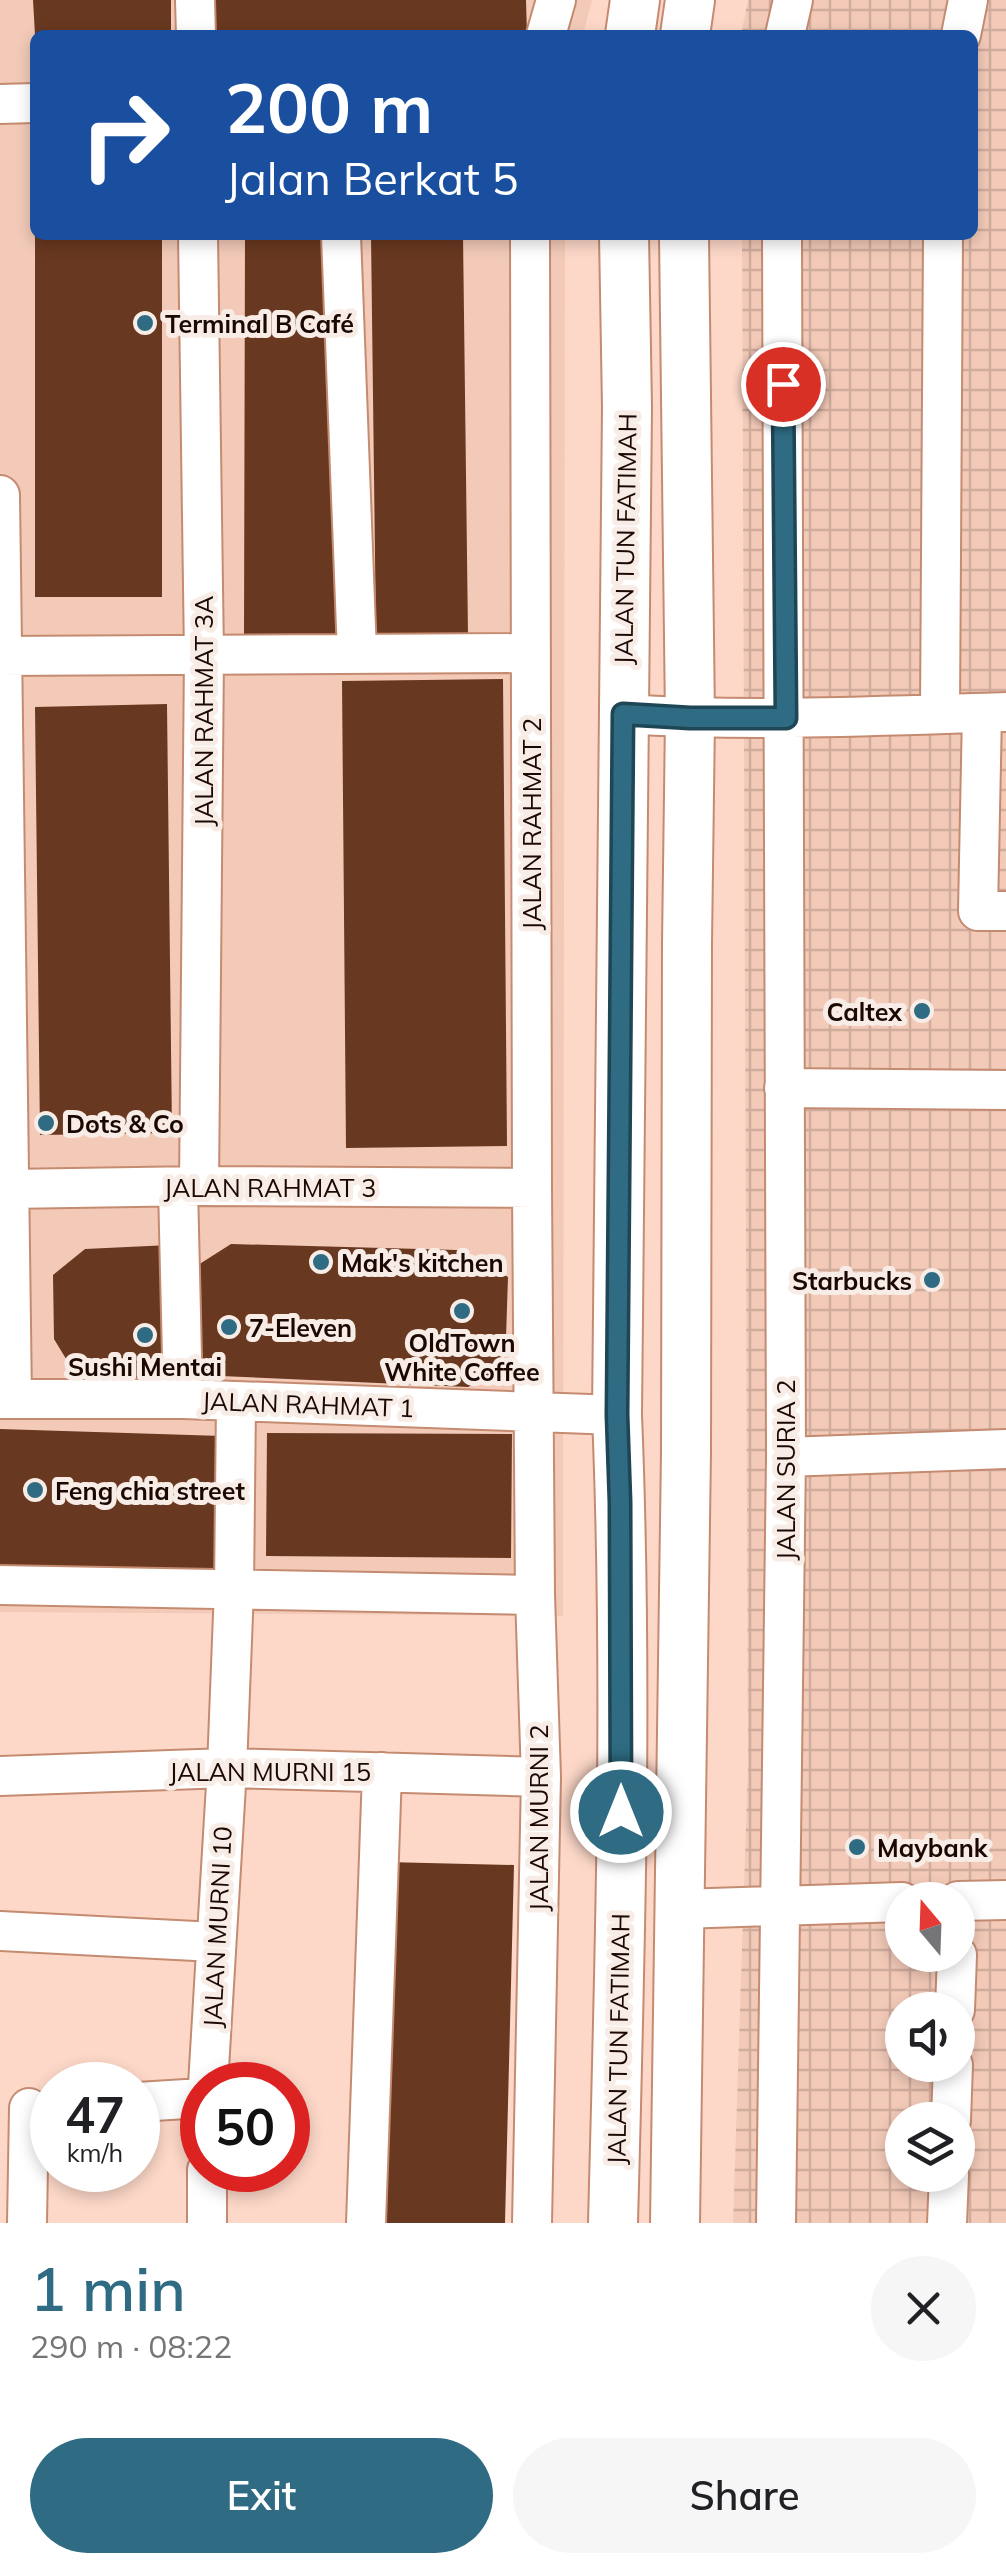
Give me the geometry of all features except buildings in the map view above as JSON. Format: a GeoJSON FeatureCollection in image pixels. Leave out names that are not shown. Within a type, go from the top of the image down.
{"type":"FeatureCollection","features":[{"type":"Feature","properties":{"kind":"main road"},"geometry":{"type":"LineString","coordinates":[[631,30],[634,0]]}},
{"type":"Feature","properties":{"kind":"main road"},"geometry":{"type":"LineString","coordinates":[[687,30],[690,0]]}},
{"type":"Feature","properties":{"kind":"main road","name":"JALAN TUN FATIMAH"},"geometry":{"type":"LineString","coordinates":[[613,2223],[622,1908],[617,1415],[624,240]]}},
{"type":"Feature","properties":{"kind":"main road"},"geometry":{"type":"LineString","coordinates":[[676,2223],[690,718],[684,240]]}},
{"type":"Feature","properties":{"kind":"main road"},"geometry":{"type":"LineString","coordinates":[[617,1415],[642,1411],[656,1395],[661,1376],[667,1178],[686,1118]]}},
{"type":"Feature","properties":{"kind":"street"},"geometry":{"type":"LineString","coordinates":[[195,0],[196,30]]}},
{"type":"Feature","properties":{"kind":"street"},"geometry":{"type":"LineString","coordinates":[[547,30],[556,0]]}},
{"type":"Feature","properties":{"kind":"street"},"geometry":{"type":"LineString","coordinates":[[786,30],[793,0]]}},
{"type":"Feature","properties":{"kind":"street"},"geometry":{"type":"LineString","coordinates":[[962,30],[968,0]]}},
{"type":"Feature","properties":{"kind":"street"},"geometry":{"type":"LineString","coordinates":[[0,104],[30,103]]}},
{"type":"Feature","properties":{"kind":"street","name":"JALAN RAHMAT 3A"},"geometry":{"type":"LineString","coordinates":[[183,1399],[204,656],[198,240]]}},
{"type":"Feature","properties":{"kind":"street"},"geometry":{"type":"LineString","coordinates":[[341,240],[358,654]]}},
{"type":"Feature","properties":{"kind":"street","name":"JALAN RAHMAT 2"},"geometry":{"type":"LineString","coordinates":[[530,240],[534,1414]]}},
{"type":"Feature","properties":{"kind":"street","name":"JALAN SURIA 2"},"geometry":{"type":"LineString","coordinates":[[776,2223],[786,1457],[782,240]]}},
{"type":"Feature","properties":{"kind":"street"},"geometry":{"type":"LineString","coordinates":[[940,714],[942,240]]}},
{"type":"Feature","properties":{"kind":"street"},"geometry":{"type":"LineString","coordinates":[[0,495],[6,1399]]}},
{"type":"Feature","properties":{"kind":"street"},"geometry":{"type":"LineString","coordinates":[[1,656],[531,654]]}},
{"type":"Feature","properties":{"kind":"street"},"geometry":{"type":"LineString","coordinates":[[623,714],[786,718],[994,712],[978,911],[1006,911]]}},
{"type":"Feature","properties":{"kind":"street"},"geometry":{"type":"LineString","coordinates":[[784,1088],[1006,1090]]}},
{"type":"Feature","properties":{"kind":"street","name":"JALAN RAHMAT 3"},"geometry":{"type":"LineString","coordinates":[[5,1205],[188,1186],[532,1188]]}},
{"type":"Feature","properties":{"kind":"street","name":"JALAN RAHMAT 1"},"geometry":{"type":"LineString","coordinates":[[6,1399],[183,1399],[617,1415]]}},
{"type":"Feature","properties":{"kind":"street","name":"JALAN MURNI 10"},"geometry":{"type":"LineString","coordinates":[[209,2062],[227,1768],[236,1401]]}},
{"type":"Feature","properties":{"kind":"street","name":"JALAN MURNI 2"},"geometry":{"type":"LineString","coordinates":[[532,2223],[540,1777],[534,1414]]}},
{"type":"Feature","properties":{"kind":"street"},"geometry":{"type":"LineString","coordinates":[[786,1457],[1006,1449]]}},
{"type":"Feature","properties":{"kind":"street"},"geometry":{"type":"LineString","coordinates":[[0,1584],[535,1595]]}},
{"type":"Feature","properties":{"kind":"street","name":"JALAN MURNI 15"},"geometry":{"type":"LineString","coordinates":[[0,1776],[227,1768],[540,1777]]}},
{"type":"Feature","properties":{"kind":"street"},"geometry":{"type":"LineString","coordinates":[[366,2223],[382,1772]]}},
{"type":"Feature","properties":{"kind":"street"},"geometry":{"type":"LineString","coordinates":[[975,1900],[1006,1900]]}},
{"type":"Feature","properties":{"kind":"street"},"geometry":{"type":"LineString","coordinates":[[680,1908],[885,1902]]}},
{"type":"Feature","properties":{"kind":"street"},"geometry":{"type":"LineString","coordinates":[[0,1931],[216,1942]]}},
{"type":"Feature","properties":{"kind":"street"},"geometry":{"type":"LineString","coordinates":[[27,2107],[27,2223]]}},
{"type":"Feature","properties":{"kind":"street"},"geometry":{"type":"LineString","coordinates":[[207,2192],[207,2223]]}},
{"type":"Feature","properties":{"kind":"street"},"geometry":{"type":"LineString","coordinates":[[947,2223],[948,2192]]}},
{"type":"Feature","properties":{"kind":"shaded area"},"geometry":{"type":"Polygon","coordinates":[[[0,0],[592,0],[584,30],[30,30],[30,240],[565,240],[563,1616],[0,1612],[0,0]]]}},
{"type":"Feature","properties":{"kind":"shaded area"},"geometry":{"type":"Polygon","coordinates":[[[748,0],[1006,0],[1006,2223],[733,2223],[748,1766],[742,240],[978,240],[978,30],[742,30],[748,0]]]}},
{"type":"Feature","properties":{"kind":"place","name":"Terminal B Café"},"geometry":{"type":"Point","coordinates":[145,323]}},
{"type":"Feature","properties":{"kind":"place","name":"Caltex"},"geometry":{"type":"Point","coordinates":[922,1011]}},
{"type":"Feature","properties":{"kind":"place","name":"Dots & Co"},"geometry":{"type":"Point","coordinates":[46,1123]}},
{"type":"Feature","properties":{"kind":"place","name":"Mak's kitchen"},"geometry":{"type":"Point","coordinates":[321,1262]}},
{"type":"Feature","properties":{"kind":"place","name":"Starbucks"},"geometry":{"type":"Point","coordinates":[932,1280]}},
{"type":"Feature","properties":{"kind":"place","name":"OldTown White Coffee"},"geometry":{"type":"Point","coordinates":[462,1311]}},
{"type":"Feature","properties":{"kind":"place","name":"7-Eleven"},"geometry":{"type":"Point","coordinates":[229,1327]}},
{"type":"Feature","properties":{"kind":"place","name":"Sushi Mentai"},"geometry":{"type":"Point","coordinates":[145,1335]}},
{"type":"Feature","properties":{"kind":"place","name":"Feng chia street"},"geometry":{"type":"Point","coordinates":[35,1490]}},
{"type":"Feature","properties":{"kind":"place","name":"Maybank"},"geometry":{"type":"Point","coordinates":[857,1847]}},
{"type":"Feature","properties":{"kind":"route"},"geometry":{"type":"LineString","coordinates":[[621,1812],[617,1415],[623,714],[786,718],[783,384]]}}]}
